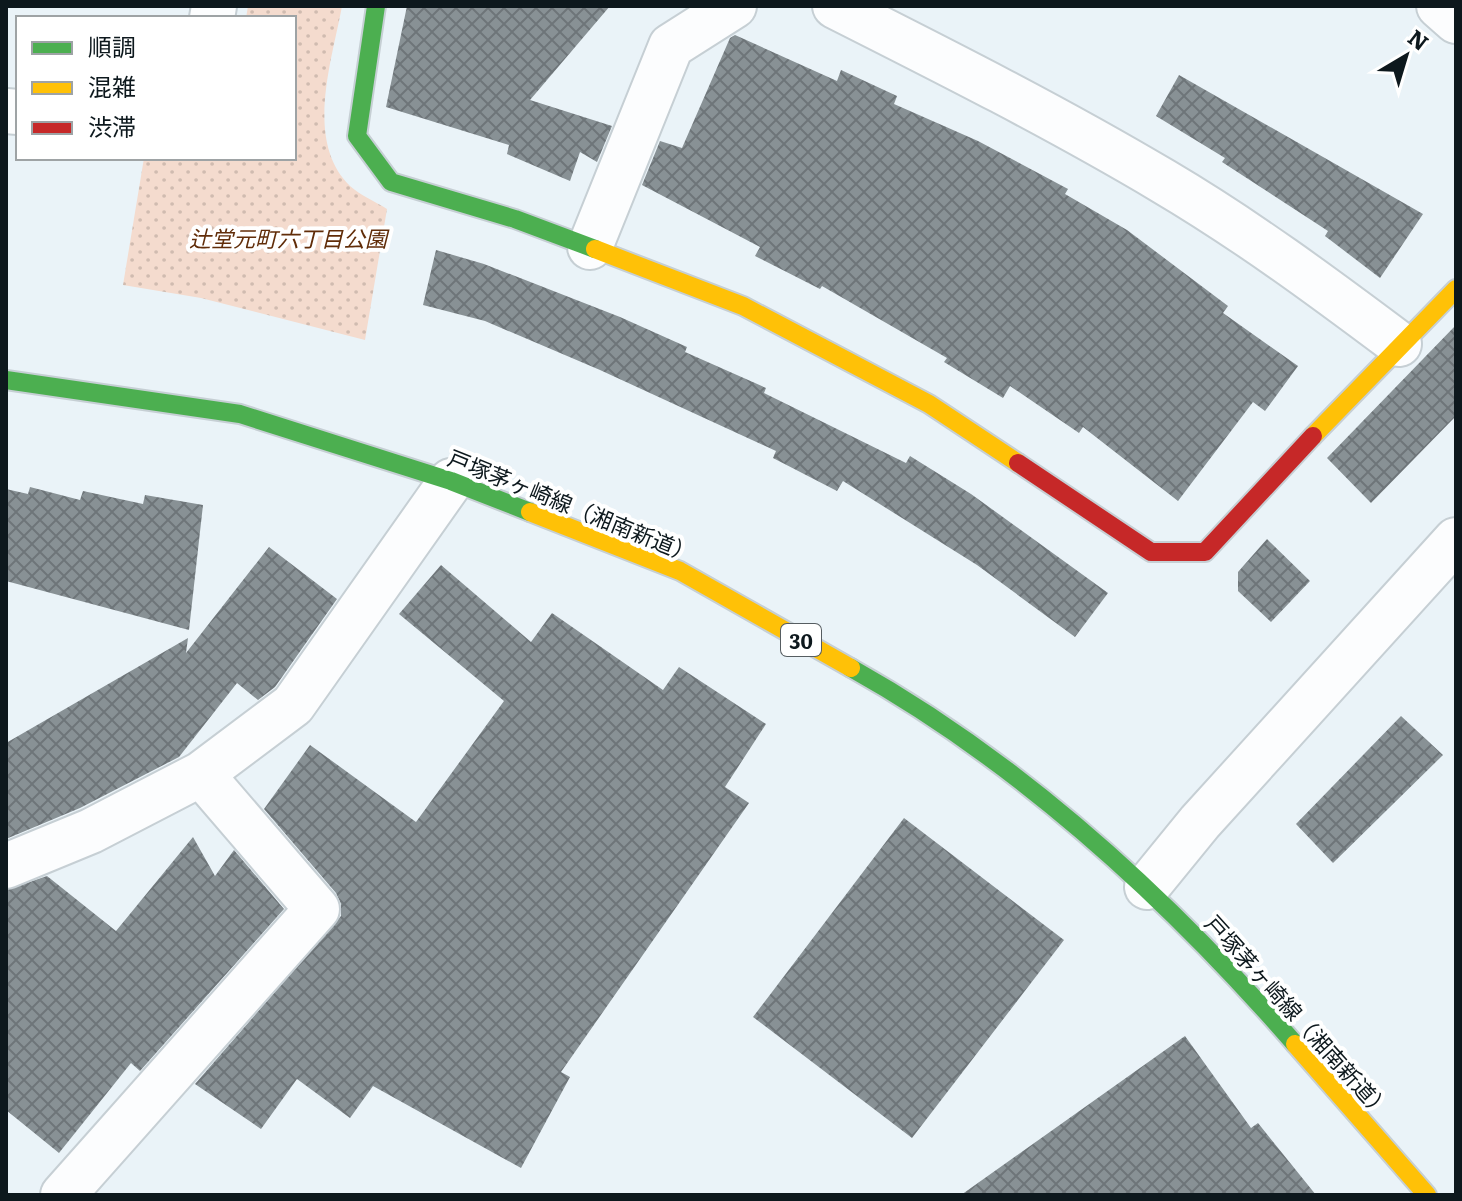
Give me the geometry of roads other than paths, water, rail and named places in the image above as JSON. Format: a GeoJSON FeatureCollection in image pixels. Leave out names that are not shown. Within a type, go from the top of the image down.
{"type":"FeatureCollection","features":[{"type":"Feature","properties":{"kind":"main road"},"geometry":{"type":"LineString","coordinates":[[376,6],[357,136],[391,182],[515,219],[743,306],[929,404],[1151,552],[1205,552],[1399,344],[1456,289]]}},
{"type":"Feature","properties":{"kind":"main road","name":"戸塚茅ヶ崎線（湘南新道）"},"geometry":{"type":"LineString","coordinates":[[6,380],[240,414],[451,481],[680,571],[861,673],[1006,769],[1147,887],[1237,977],[1427,1195]]}},
{"type":"Feature","properties":{"kind":"street"},"geometry":{"type":"LineString","coordinates":[[590,247],[671,46],[734,6]]}},
{"type":"Feature","properties":{"kind":"street"},"geometry":{"type":"LineString","coordinates":[[835,6],[1008,94],[1164,181],[1294,265],[1399,344]]}},
{"type":"Feature","properties":{"kind":"street"},"geometry":{"type":"LineString","coordinates":[[1439,6],[1456,21]]}},
{"type":"Feature","properties":{"kind":"street"},"geometry":{"type":"LineString","coordinates":[[6,866],[91,831],[201,774],[293,705],[451,481]]}},
{"type":"Feature","properties":{"kind":"street"},"geometry":{"type":"LineString","coordinates":[[1147,887],[1200,822],[1456,540]]}},
{"type":"Feature","properties":{"kind":"street"},"geometry":{"type":"LineString","coordinates":[[63,1195],[317,909],[201,774]]}},
{"type":"Feature","properties":{"kind":"park label","name":"辻堂元町六丁目公園"},"geometry":{"type":"Point","coordinates":[288,237]}}]}
